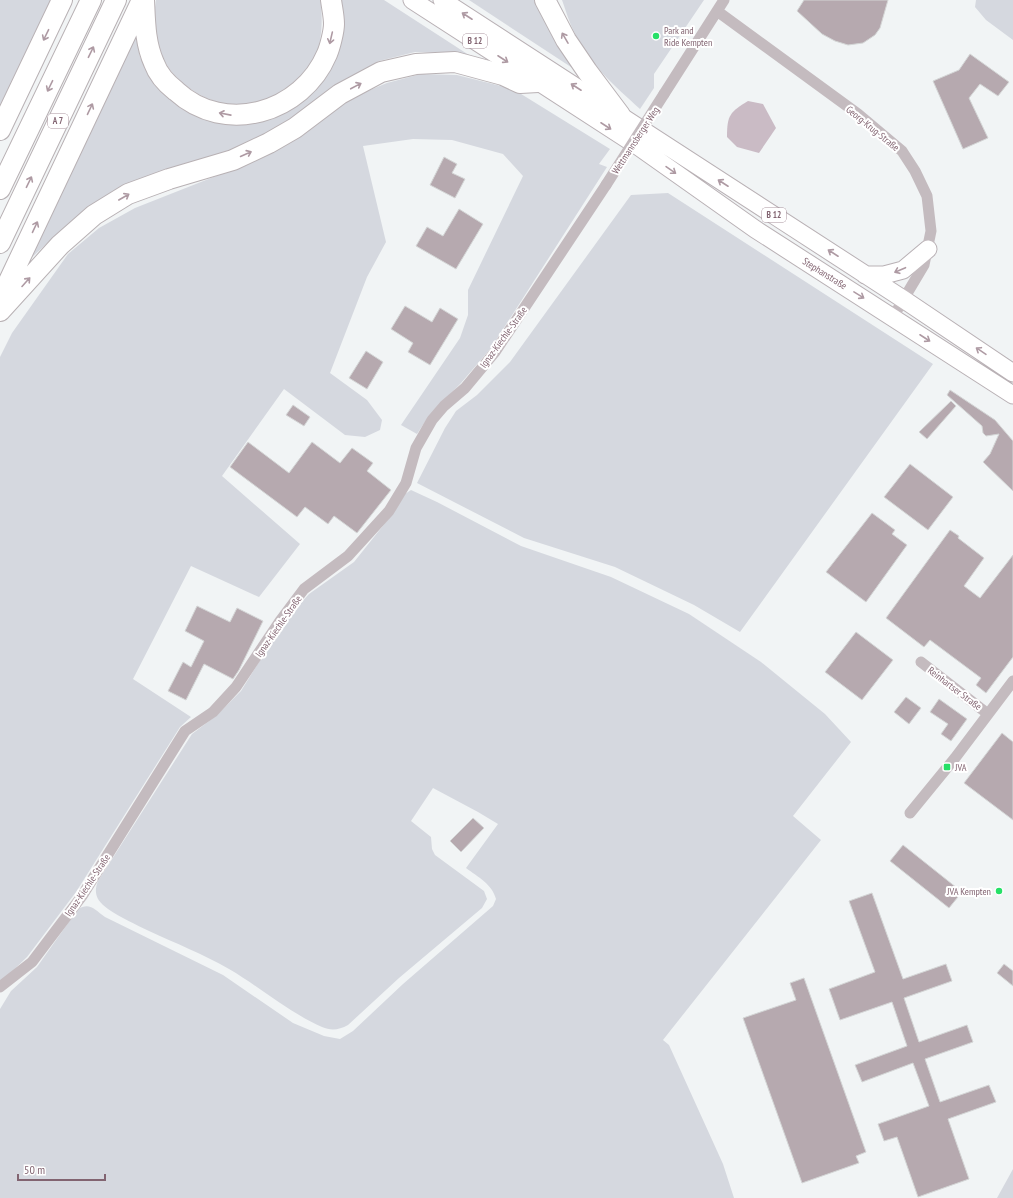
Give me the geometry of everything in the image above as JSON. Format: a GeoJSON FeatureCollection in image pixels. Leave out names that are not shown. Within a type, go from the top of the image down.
{"type":"FeatureCollection","features":[{"type":"Feature","properties":{"kind":"highway"},"geometry":{"type":"LineString","coordinates":[[0,130],[62,0]]}},
{"type":"Feature","properties":{"kind":"highway","name":"A 7"},"geometry":{"type":"LineString","coordinates":[[0,189],[91,0]]}},
{"type":"Feature","properties":{"kind":"highway","name":"A 7"},"geometry":{"type":"LineString","coordinates":[[0,243],[116,0]]}},
{"type":"Feature","properties":{"kind":"highway"},"geometry":{"type":"LineString","coordinates":[[143,0],[148,46],[154,64],[167,83],[186,101],[208,111],[235,116],[258,113],[277,106],[300,92],[314,77],[328,53],[334,25],[331,0]]}},
{"type":"Feature","properties":{"kind":"highway"},"geometry":{"type":"LineString","coordinates":[[0,300],[143,0]]}},
{"type":"Feature","properties":{"kind":"highway"},"geometry":{"type":"LineString","coordinates":[[545,0],[566,40],[620,116]]}},
{"type":"Feature","properties":{"kind":"highway"},"geometry":{"type":"LineString","coordinates":[[0,310],[60,246],[94,215],[128,194],[233,160],[269,143],[295,128],[340,94],[381,72],[416,64],[455,62],[503,74],[520,83],[538,82]]}},
{"type":"Feature","properties":{"kind":"main road","name":"B 12"},"geometry":{"type":"LineString","coordinates":[[412,0],[538,82]]}},
{"type":"Feature","properties":{"kind":"main road","name":"B 12"},"geometry":{"type":"LineString","coordinates":[[442,0],[620,116]]}},
{"type":"Feature","properties":{"kind":"main road","name":"Stephanstraße"},"geometry":{"type":"LineString","coordinates":[[538,82],[639,147],[755,229],[1013,395]]}},
{"type":"Feature","properties":{"kind":"main road","name":"Stephanstraße"},"geometry":{"type":"LineString","coordinates":[[620,116],[903,299],[1013,373]]}},
{"type":"Feature","properties":{"kind":"main road"},"geometry":{"type":"LineString","coordinates":[[865,275],[884,275],[903,270],[928,249]]}},
{"type":"Feature","properties":{"kind":"street"},"geometry":{"type":"LineString","coordinates":[[717,11],[724,0]]}},
{"type":"Feature","properties":{"kind":"street","name":"Wettmannsberger Weg"},"geometry":{"type":"LineString","coordinates":[[606,185],[717,11]]}},
{"type":"Feature","properties":{"kind":"street","name":"Georg-Krug-Straße"},"geometry":{"type":"LineString","coordinates":[[717,11],[858,114],[902,151],[916,171],[927,196],[932,231],[924,265],[892,316]]}},
{"type":"Feature","properties":{"kind":"street","name":"Ignaz-Kiechle-Straße"},"geometry":{"type":"LineString","coordinates":[[0,988],[32,962],[82,896],[185,731],[213,712],[236,687],[280,621],[304,589],[348,556],[389,510],[406,482],[416,448],[432,420],[444,406],[465,388],[495,352],[606,185]]}},
{"type":"Feature","properties":{"kind":"street","name":"Reinhartser Straße"},"geometry":{"type":"LineString","coordinates":[[921,662],[988,714]]}},
{"type":"Feature","properties":{"kind":"street","name":"Reinhartser Straße"},"geometry":{"type":"LineString","coordinates":[[910,813],[955,758],[1013,681]]}},
{"type":"Feature","properties":{"kind":"shaded area"},"geometry":{"type":"Polygon","coordinates":[[[0,0],[52,0],[0,110],[0,0]]]}},
{"type":"Feature","properties":{"kind":"shaded area"},"geometry":{"type":"Polygon","coordinates":[[[156,0],[321,0],[322,14],[318,50],[310,67],[302,75],[284,90],[266,100],[243,106],[220,103],[198,94],[188,87],[179,80],[165,62],[154,30],[153,21],[156,0]]]}},
{"type":"Feature","properties":{"kind":"shaded area"},"geometry":{"type":"Polygon","coordinates":[[[338,0],[384,0],[472,57],[452,53],[415,52],[379,61],[337,86],[290,121],[264,137],[90,208],[54,237],[29,260],[135,32],[140,57],[154,82],[172,101],[195,115],[221,122],[253,123],[285,111],[309,95],[338,0]]]}},
{"type":"Feature","properties":{"kind":"shaded area"},"geometry":{"type":"Polygon","coordinates":[[[469,0],[534,0],[559,46],[574,69],[469,0]]]}},
{"type":"Feature","properties":{"kind":"shaded area"},"geometry":{"type":"Polygon","coordinates":[[[562,0],[704,0],[654,74],[654,88],[640,109],[594,64],[572,28],[562,0]]]}},
{"type":"Feature","properties":{"kind":"shaded area"},"geometry":{"type":"Polygon","coordinates":[[[976,0],[1013,0],[1013,40],[986,20],[975,7],[976,0]]]}},
{"type":"Feature","properties":{"kind":"shaded area"},"geometry":{"type":"Polygon","coordinates":[[[421,74],[457,75],[513,89],[610,149],[599,164],[607,167],[491,348],[461,383],[428,417],[417,434],[401,425],[460,338],[468,315],[468,290],[523,176],[503,154],[452,140],[413,139],[363,146],[386,242],[367,277],[330,373],[367,400],[382,420],[380,430],[365,437],[345,435],[284,389],[222,476],[300,544],[259,597],[191,566],[133,679],[191,717],[180,727],[76,892],[27,957],[0,983],[0,357],[12,333],[68,254],[99,228],[135,208],[244,165],[343,101],[387,83],[421,74]]]}},
{"type":"Feature","properties":{"kind":"shaded area"},"geometry":{"type":"Polygon","coordinates":[[[748,101],[763,104],[776,128],[759,153],[737,147],[727,137],[729,119],[733,111],[748,101]]]}},
{"type":"Feature","properties":{"kind":"shaded area"},"geometry":{"type":"Polygon","coordinates":[[[668,193],[933,364],[740,632],[694,605],[615,567],[524,538],[417,483],[445,428],[456,411],[477,395],[510,362],[631,195],[668,193]]]}},
{"type":"Feature","properties":{"kind":"shaded area"},"geometry":{"type":"Polygon","coordinates":[[[411,490],[521,546],[611,577],[689,614],[761,662],[825,714],[851,742],[793,816],[821,840],[663,1040],[669,1045],[723,1164],[734,1198],[0,1198],[0,1009],[11,991],[37,967],[78,909],[86,906],[92,908],[105,917],[223,975],[293,1023],[324,1036],[340,1039],[353,1031],[403,984],[493,906],[496,899],[491,889],[484,881],[466,868],[498,824],[433,788],[411,821],[431,837],[432,849],[435,855],[484,891],[487,899],[482,908],[399,978],[348,1025],[338,1029],[332,1029],[322,1027],[297,1014],[241,976],[219,964],[118,915],[101,903],[96,893],[98,881],[192,734],[217,715],[241,691],[283,623],[309,594],[354,562],[394,512],[405,494],[411,490]]]}},
{"type":"Feature","properties":{"kind":"shaded area"},"geometry":{"type":"Polygon","coordinates":[[[1013,1169],[1013,1198],[997,1198],[1013,1169]]]}},
{"type":"Feature","properties":{"kind":"building"},"geometry":{"type":"Polygon","coordinates":[[[804,0],[888,0],[880,28],[875,35],[863,43],[848,45],[835,41],[822,34],[797,11],[804,0]]]}},
{"type":"Feature","properties":{"kind":"building"},"geometry":{"type":"Polygon","coordinates":[[[970,54],[1009,82],[998,96],[980,84],[969,98],[988,138],[963,149],[933,81],[959,70],[970,54]]]}},
{"type":"Feature","properties":{"kind":"building"},"geometry":{"type":"Polygon","coordinates":[[[444,157],[457,164],[452,173],[465,179],[455,198],[430,185],[444,157]]]}},
{"type":"Feature","properties":{"kind":"building"},"geometry":{"type":"Polygon","coordinates":[[[459,209],[483,224],[456,269],[416,246],[427,227],[443,236],[459,209]]]}},
{"type":"Feature","properties":{"kind":"building"},"geometry":{"type":"Polygon","coordinates":[[[405,306],[432,322],[440,308],[458,319],[430,365],[408,352],[413,343],[391,329],[405,306]]]}},
{"type":"Feature","properties":{"kind":"building"},"geometry":{"type":"Polygon","coordinates":[[[366,351],[383,362],[367,389],[349,378],[366,351]]]}},
{"type":"Feature","properties":{"kind":"building"},"geometry":{"type":"Polygon","coordinates":[[[950,390],[995,420],[1013,441],[1013,491],[983,462],[990,454],[999,434],[986,436],[983,433],[982,426],[947,395],[950,390]]]}},
{"type":"Feature","properties":{"kind":"building"},"geometry":{"type":"Polygon","coordinates":[[[951,401],[956,406],[927,439],[919,432],[951,401]]]}},
{"type":"Feature","properties":{"kind":"building"},"geometry":{"type":"Polygon","coordinates":[[[293,405],[310,417],[304,426],[286,415],[293,405]]]}},
{"type":"Feature","properties":{"kind":"building"},"geometry":{"type":"Polygon","coordinates":[[[248,442],[289,473],[312,442],[340,463],[352,448],[373,463],[367,471],[391,490],[357,533],[334,516],[328,524],[305,507],[297,517],[230,467],[248,442]]]}},
{"type":"Feature","properties":{"kind":"building"},"geometry":{"type":"Polygon","coordinates":[[[910,464],[953,497],[928,530],[884,497],[910,464]]]}},
{"type":"Feature","properties":{"kind":"building"},"geometry":{"type":"Polygon","coordinates":[[[872,513],[895,530],[892,534],[907,545],[866,602],[826,572],[872,513]]]}},
{"type":"Feature","properties":{"kind":"building"},"geometry":{"type":"Polygon","coordinates":[[[950,530],[984,558],[964,586],[980,598],[1013,555],[1013,657],[986,693],[976,685],[981,678],[930,640],[924,647],[886,618],[950,530]]]}},
{"type":"Feature","properties":{"kind":"building"},"geometry":{"type":"Polygon","coordinates":[[[197,606],[230,622],[237,608],[263,621],[233,679],[204,664],[186,700],[168,691],[183,662],[191,667],[204,641],[185,631],[197,606]]]}},
{"type":"Feature","properties":{"kind":"building"},"geometry":{"type":"Polygon","coordinates":[[[856,632],[893,660],[862,700],[825,672],[856,632]]]}},
{"type":"Feature","properties":{"kind":"building"},"geometry":{"type":"Polygon","coordinates":[[[906,697],[921,708],[909,724],[894,712],[906,697]]]}},
{"type":"Feature","properties":{"kind":"building"},"geometry":{"type":"Polygon","coordinates":[[[939,699],[967,719],[951,741],[941,734],[948,724],[930,712],[939,699]]]}},
{"type":"Feature","properties":{"kind":"building"},"geometry":{"type":"Polygon","coordinates":[[[1002,733],[1013,742],[1013,820],[964,783],[1002,733]]]}},
{"type":"Feature","properties":{"kind":"building"},"geometry":{"type":"Polygon","coordinates":[[[473,818],[484,828],[461,852],[450,841],[473,818]]]}},
{"type":"Feature","properties":{"kind":"building"},"geometry":{"type":"Polygon","coordinates":[[[903,845],[962,892],[949,908],[890,861],[903,845]]]}},
{"type":"Feature","properties":{"kind":"building"},"geometry":{"type":"Polygon","coordinates":[[[872,893],[903,979],[946,964],[952,981],[904,998],[919,1042],[967,1025],[973,1042],[925,1059],[940,1102],[989,1085],[996,1102],[948,1119],[969,1179],[918,1197],[897,1137],[884,1141],[878,1124],[929,1106],[913,1063],[862,1082],[855,1065],[907,1046],[892,1002],[840,1020],[829,989],[875,972],[849,901],[872,893]]]}},
{"type":"Feature","properties":{"kind":"building"},"geometry":{"type":"Polygon","coordinates":[[[1004,964],[1013,971],[1013,986],[997,973],[1004,964]]]}},
{"type":"Feature","properties":{"kind":"building"},"geometry":{"type":"Polygon","coordinates":[[[804,978],[866,1152],[856,1156],[859,1163],[802,1183],[743,1018],[796,1000],[790,983],[804,978]]]}},
{"type":"Feature","properties":{"kind":"place","name":"Park and Ride Kempten"},"geometry":{"type":"Point","coordinates":[656,36]}},
{"type":"Feature","properties":{"kind":"place","name":"JVA"},"geometry":{"type":"Point","coordinates":[947,767]}},
{"type":"Feature","properties":{"kind":"place","name":"JVA Kempten"},"geometry":{"type":"Point","coordinates":[999,891]}}]}
